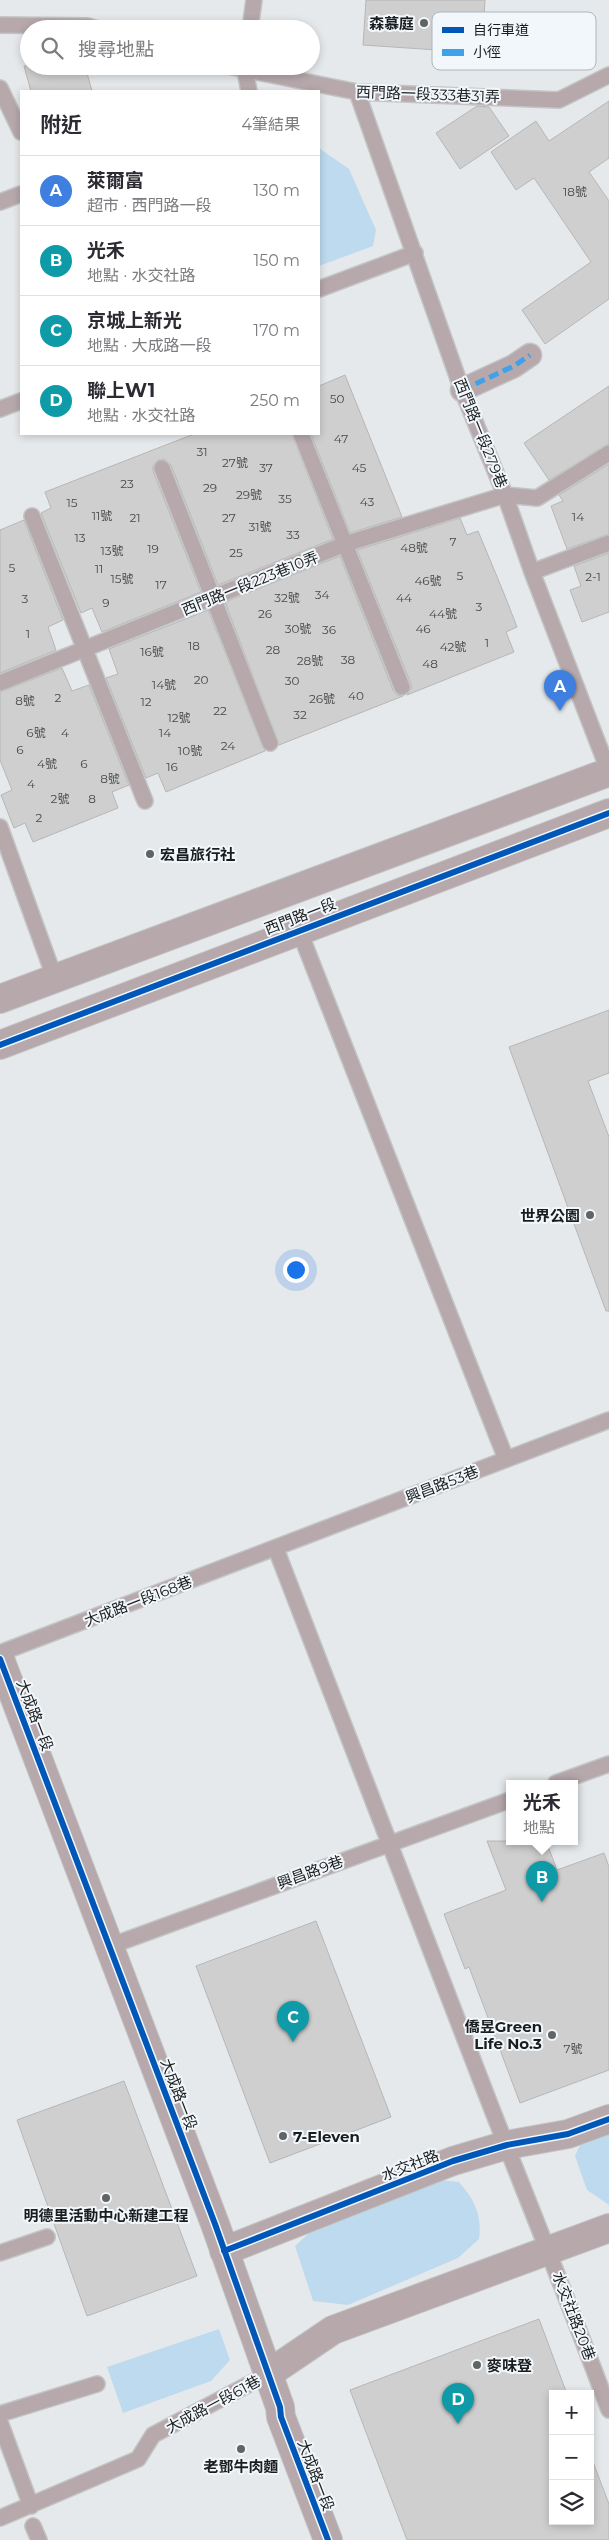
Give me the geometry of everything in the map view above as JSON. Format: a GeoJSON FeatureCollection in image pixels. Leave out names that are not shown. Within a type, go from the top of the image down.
{"type":"FeatureCollection","features":[{"type":"Feature","properties":{"kind":"street"},"geometry":{"type":"LineString","coordinates":[[462,390],[514,366],[530,355]]}},
{"type":"Feature","properties":{"kind":"street","name":"西門路一段"},"geometry":{"type":"LineString","coordinates":[[0,999],[609,772]]}},
{"type":"Feature","properties":{"kind":"street","name":"西門路一段"},"geometry":{"type":"LineString","coordinates":[[0,1045],[609,813]]}},
{"type":"Feature","properties":{"kind":"street","name":"大成路一段"},"geometry":{"type":"LineString","coordinates":[[0,1659],[224,2251],[268,2374],[281,2417],[328,2540]]}},
{"type":"Feature","properties":{"kind":"street","name":"水交社路"},"geometry":{"type":"LineString","coordinates":[[224,2251],[453,2161],[506,2145],[568,2134],[609,2119]]}},
{"type":"Feature","properties":{"kind":"street"},"geometry":{"type":"LineString","coordinates":[[268,2374],[333,2330],[609,2228]]}},
{"type":"Feature","properties":{"kind":"lane"},"geometry":{"type":"LineString","coordinates":[[251,20],[254,0]]}},
{"type":"Feature","properties":{"kind":"lane"},"geometry":{"type":"LineString","coordinates":[[0,25],[20,25]]}},
{"type":"Feature","properties":{"kind":"lane"},"geometry":{"type":"LineString","coordinates":[[246,75],[249,90]]}},
{"type":"Feature","properties":{"kind":"lane","name":"西門路一段333巷31弄"},"geometry":{"type":"LineString","coordinates":[[277,75],[357,92],[560,100],[609,75]]}},
{"type":"Feature","properties":{"kind":"lane"},"geometry":{"type":"LineString","coordinates":[[0,88],[20,130]]}},
{"type":"Feature","properties":{"kind":"lane","name":"西門路一段279巷"},"geometry":{"type":"LineString","coordinates":[[357,92],[462,390],[505,495],[532,572],[609,772]]}},
{"type":"Feature","properties":{"kind":"lane"},"geometry":{"type":"LineString","coordinates":[[0,202],[20,194]]}},
{"type":"Feature","properties":{"kind":"lane"},"geometry":{"type":"LineString","coordinates":[[320,289],[415,253]]}},
{"type":"Feature","properties":{"kind":"lane"},"geometry":{"type":"LineString","coordinates":[[0,409],[20,401]]}},
{"type":"Feature","properties":{"kind":"lane"},"geometry":{"type":"LineString","coordinates":[[301,435],[402,686]]}},
{"type":"Feature","properties":{"kind":"lane"},"geometry":{"type":"LineString","coordinates":[[505,495],[537,498],[609,452]]}},
{"type":"Feature","properties":{"kind":"lane"},"geometry":{"type":"LineString","coordinates":[[162,468],[270,743]]}},
{"type":"Feature","properties":{"kind":"lane","name":"西門路一段223巷10弄"},"geometry":{"type":"LineString","coordinates":[[0,684],[345,544],[505,495]]}},
{"type":"Feature","properties":{"kind":"lane"},"geometry":{"type":"LineString","coordinates":[[32,516],[145,802]]}},
{"type":"Feature","properties":{"kind":"lane"},"geometry":{"type":"LineString","coordinates":[[532,572],[609,543]]}},
{"type":"Feature","properties":{"kind":"lane"},"geometry":{"type":"LineString","coordinates":[[0,827],[55,979]]}},
{"type":"Feature","properties":{"kind":"lane"},"geometry":{"type":"LineString","coordinates":[[298,930],[506,1459]]}},
{"type":"Feature","properties":{"kind":"lane","name":"興昌路53巷"},"geometry":{"type":"LineString","coordinates":[[276,1549],[609,1420]]}},
{"type":"Feature","properties":{"kind":"lane","name":"大成路一段168巷"},"geometry":{"type":"LineString","coordinates":[[0,1653],[276,1549]]}},
{"type":"Feature","properties":{"kind":"lane","name":"水交社路20巷"},"geometry":{"type":"LineString","coordinates":[[276,1549],[391,1842],[609,2410]]}},
{"type":"Feature","properties":{"kind":"lane"},"geometry":{"type":"LineString","coordinates":[[564,1780],[609,1764]]}},
{"type":"Feature","properties":{"kind":"lane","name":"興昌路9巷"},"geometry":{"type":"LineString","coordinates":[[110,1946],[506,1801]]}},
{"type":"Feature","properties":{"kind":"lane"},"geometry":{"type":"LineString","coordinates":[[0,2253],[47,2237]]}},
{"type":"Feature","properties":{"kind":"lane","name":"大成路一段61巷"},"geometry":{"type":"LineString","coordinates":[[0,2518],[138,2459],[153,2435],[268,2374]]}},
{"type":"Feature","properties":{"kind":"lane"},"geometry":{"type":"LineString","coordinates":[[0,2414],[97,2384]]}},
{"type":"Feature","properties":{"kind":"lane"},"geometry":{"type":"LineString","coordinates":[[0,2422],[31,2506]]}},
{"type":"Feature","properties":{"kind":"shaded area"},"geometry":{"type":"Polygon","coordinates":[[[320,149],[349,169],[376,230],[373,246],[320,266],[320,149]]]}},
{"type":"Feature","properties":{"kind":"shaded area"},"geometry":{"type":"Polygon","coordinates":[[[609,2124],[609,2205],[587,2190],[575,2156],[586,2132],[609,2124]]]}},
{"type":"Feature","properties":{"kind":"shaded area"},"geometry":{"type":"Polygon","coordinates":[[[439,2180],[459,2182],[469,2195],[478,2215],[479,2239],[458,2258],[348,2305],[313,2301],[295,2246],[316,2227],[439,2180]]]}},
{"type":"Feature","properties":{"kind":"shaded area"},"geometry":{"type":"Polygon","coordinates":[[[219,2329],[230,2360],[211,2381],[123,2413],[107,2367],[219,2329]]]}},
{"type":"Feature","properties":{"kind":"building","name":"森慕庭"},"geometry":{"type":"Polygon","coordinates":[[[366,0],[485,0],[484,12],[432,12],[432,50],[363,45],[366,0]]]}},
{"type":"Feature","properties":{"kind":"building"},"geometry":{"type":"Polygon","coordinates":[[[27,75],[88,75],[92,90],[31,90],[27,75]]]}},
{"type":"Feature","properties":{"kind":"building"},"geometry":{"type":"Polygon","coordinates":[[[609,101],[609,158],[589,172],[609,201],[609,299],[545,344],[522,310],[591,262],[534,178],[516,190],[491,152],[536,121],[549,141],[609,101]]]}},
{"type":"Feature","properties":{"kind":"building"},"geometry":{"type":"Polygon","coordinates":[[[477,106],[489,107],[509,136],[460,169],[436,133],[477,106]]]}},
{"type":"Feature","properties":{"kind":"building"},"geometry":{"type":"Polygon","coordinates":[[[345,375],[402,517],[350,533],[311,435],[320,435],[320,386],[345,375]]]}},
{"type":"Feature","properties":{"kind":"building"},"geometry":{"type":"Polygon","coordinates":[[[609,386],[609,444],[549,480],[524,443],[609,386]]]}},
{"type":"Feature","properties":{"kind":"building"},"geometry":{"type":"Polygon","coordinates":[[[191,435],[292,435],[333,539],[218,585],[171,465],[164,459],[158,460],[153,466],[153,471],[201,592],[102,632],[92,608],[81,613],[41,513],[51,508],[45,492],[191,435]]]}},
{"type":"Feature","properties":{"kind":"building"},"geometry":{"type":"Polygon","coordinates":[[[609,464],[609,534],[567,549],[551,506],[563,501],[559,495],[609,464]]]}},
{"type":"Feature","properties":{"kind":"building"},"geometry":{"type":"Polygon","coordinates":[[[460,518],[467,535],[478,531],[505,596],[517,627],[506,632],[514,652],[407,695],[411,689],[411,684],[357,550],[460,518]]]}},
{"type":"Feature","properties":{"kind":"building"},"geometry":{"type":"Polygon","coordinates":[[[24,520],[63,620],[48,627],[56,650],[0,673],[0,530],[24,520]]]}},
{"type":"Feature","properties":{"kind":"building"},"geometry":{"type":"Polygon","coordinates":[[[609,553],[609,612],[582,622],[570,590],[581,586],[574,566],[609,553]]]}},
{"type":"Feature","properties":{"kind":"building"},"geometry":{"type":"Polygon","coordinates":[[[340,556],[393,690],[397,695],[403,696],[279,745],[225,602],[340,556]]]}},
{"type":"Feature","properties":{"kind":"building"},"geometry":{"type":"Polygon","coordinates":[[[208,610],[265,751],[166,792],[158,773],[146,778],[106,678],[118,674],[109,649],[208,610]]]}},
{"type":"Feature","properties":{"kind":"building"},"geometry":{"type":"Polygon","coordinates":[[[62,668],[72,691],[89,685],[129,785],[112,792],[118,808],[33,842],[25,823],[14,828],[1,795],[12,790],[0,760],[0,692],[62,668]]]}},
{"type":"Feature","properties":{"kind":"building","name":"世界公園"},"geometry":{"type":"Polygon","coordinates":[[[609,1010],[609,1073],[588,1081],[609,1137],[609,1311],[606,1311],[509,1047],[609,1010]]]}},
{"type":"Feature","properties":{"kind":"building"},"geometry":{"type":"Polygon","coordinates":[[[487,1841],[506,1841],[506,1845],[548,1845],[557,1870],[604,1853],[609,1867],[609,2070],[520,2103],[469,1967],[465,1969],[444,1914],[506,1890],[487,1841]]]}},
{"type":"Feature","properties":{"kind":"building"},"geometry":{"type":"Polygon","coordinates":[[[316,1921],[391,2117],[270,2163],[196,1966],[316,1921]]]}},
{"type":"Feature","properties":{"kind":"building","name":"明德里活動中心新建工程"},"geometry":{"type":"Polygon","coordinates":[[[124,2081],[197,2276],[87,2316],[17,2120],[124,2081]]]}},
{"type":"Feature","properties":{"kind":"building"},"geometry":{"type":"Polygon","coordinates":[[[539,2319],[566,2390],[549,2390],[549,2525],[594,2525],[594,2465],[609,2504],[609,2540],[407,2540],[350,2390],[539,2319]]]}},
{"type":"Feature","properties":{"kind":"marked path"},"geometry":{"type":"LineString","coordinates":[[462,390],[514,366],[530,355]]}},
{"type":"Feature","properties":{"kind":"cycle path"},"geometry":{"type":"LineString","coordinates":[[0,1045],[609,813]]}},
{"type":"Feature","properties":{"kind":"cycle path"},"geometry":{"type":"LineString","coordinates":[[0,1659],[215,2224],[280,2407],[281,2417],[328,2540]]}},
{"type":"Feature","properties":{"kind":"cycle path"},"geometry":{"type":"LineString","coordinates":[[224,2251],[453,2161],[507,2145],[568,2134],[609,2119]]}},
{"type":"Feature","properties":{"kind":"place","name":"森慕庭"},"geometry":{"type":"Point","coordinates":[424,23]}},
{"type":"Feature","properties":{"kind":"place","name":"萊爾富"},"geometry":{"type":"Point","coordinates":[560,711]}},
{"type":"Feature","properties":{"kind":"place","name":"宏昌旅行社"},"geometry":{"type":"Point","coordinates":[150,854]}},
{"type":"Feature","properties":{"kind":"place","name":"世界公園"},"geometry":{"type":"Point","coordinates":[590,1215]}},
{"type":"Feature","properties":{"kind":"place","name":"光禾"},"geometry":{"type":"Point","coordinates":[542,1902]}},
{"type":"Feature","properties":{"kind":"place","name":"僑昱Green Life No.3"},"geometry":{"type":"Point","coordinates":[552,2035]}},
{"type":"Feature","properties":{"kind":"place","name":"京城上新光"},"geometry":{"type":"Point","coordinates":[293,2042]}},
{"type":"Feature","properties":{"kind":"place","name":"7-Eleven"},"geometry":{"type":"Point","coordinates":[283,2136]}},
{"type":"Feature","properties":{"kind":"place","name":"明德里活動中心新建工程"},"geometry":{"type":"Point","coordinates":[106,2198]}},
{"type":"Feature","properties":{"kind":"place","name":"麥味登"},"geometry":{"type":"Point","coordinates":[477,2365]}},
{"type":"Feature","properties":{"kind":"place","name":"聯上W1"},"geometry":{"type":"Point","coordinates":[458,2424]}},
{"type":"Feature","properties":{"kind":"place","name":"老鄧牛肉麵"},"geometry":{"type":"Point","coordinates":[241,2449]}}]}
